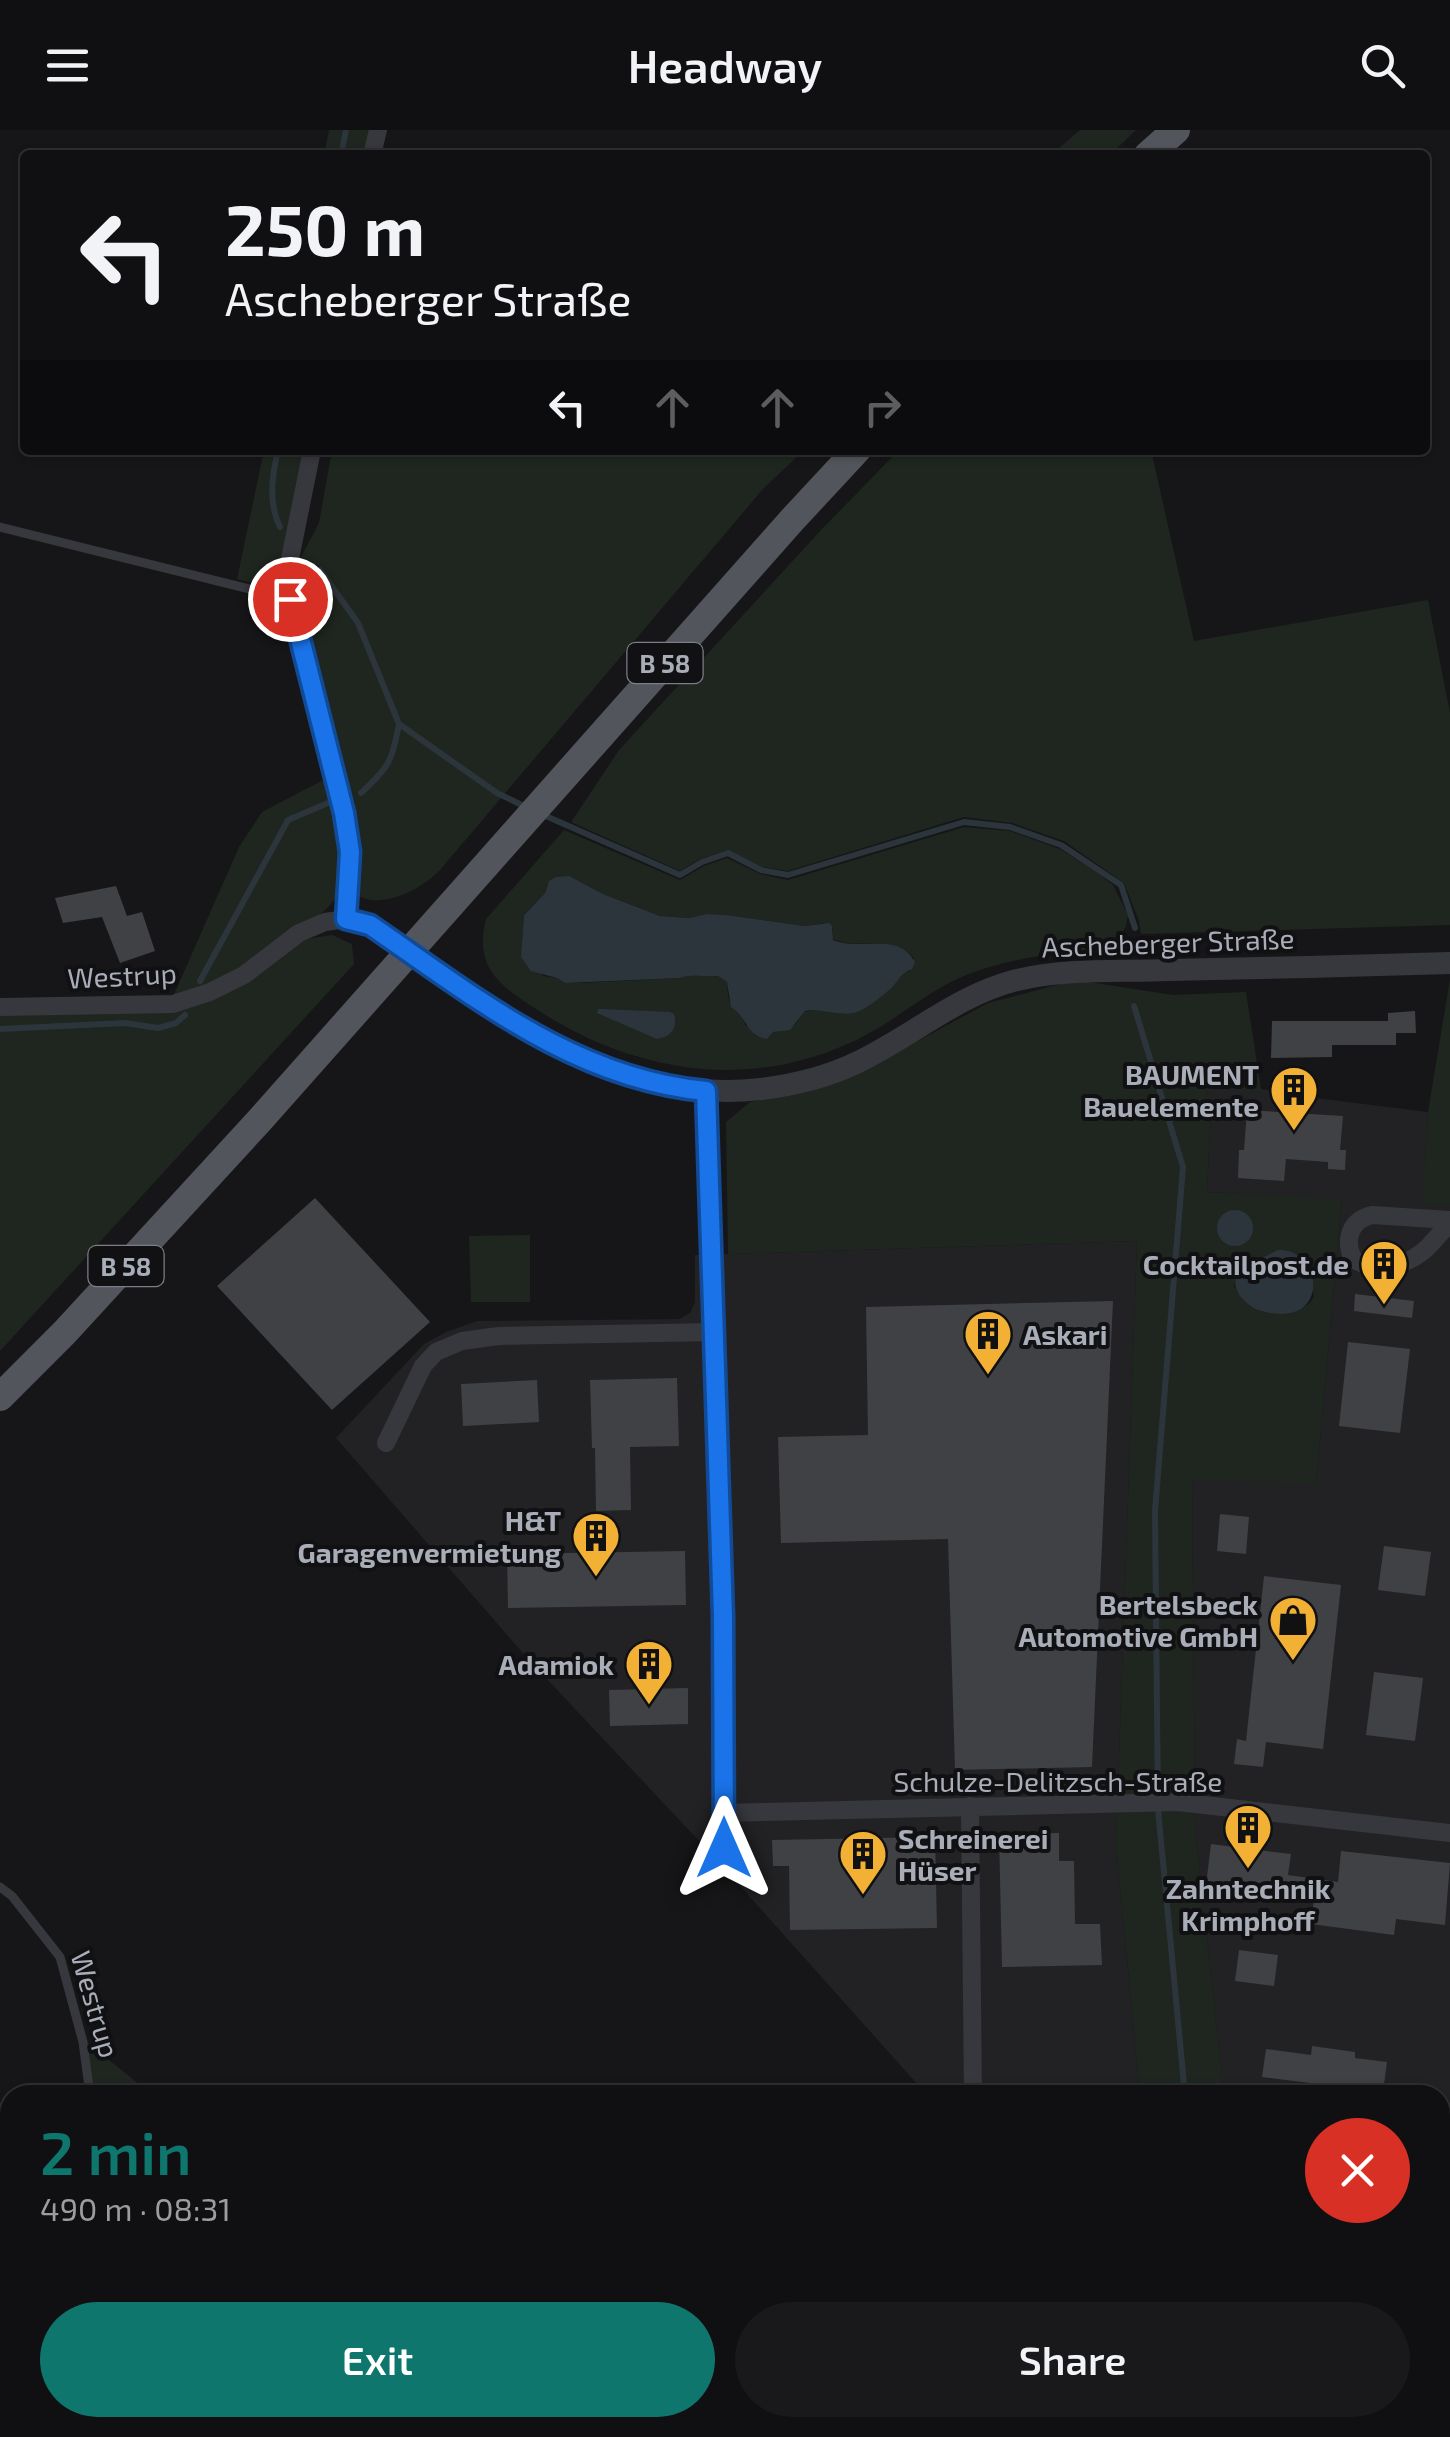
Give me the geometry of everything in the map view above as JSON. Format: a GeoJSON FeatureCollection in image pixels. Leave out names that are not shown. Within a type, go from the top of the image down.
{"type":"FeatureCollection","features":[{"type":"Feature","properties":{"kind":"main road"},"geometry":{"type":"LineString","coordinates":[[1154,150],[1176,130]]}},
{"type":"Feature","properties":{"kind":"main road","name":"B 58"},"geometry":{"type":"LineString","coordinates":[[0,1398],[147,1243],[853,455]]}},
{"type":"Feature","properties":{"kind":"street"},"geometry":{"type":"LineString","coordinates":[[311,455],[290,559],[290,599],[344,813],[350,852],[346,919],[370,925],[410,952]]}},
{"type":"Feature","properties":{"kind":"street","name":"Westrup"},"geometry":{"type":"LineString","coordinates":[[0,1007],[173,1004],[244,975],[299,933],[324,922],[346,919]]}},
{"type":"Feature","properties":{"kind":"street","name":"Ascheberger Straße"},"geometry":{"type":"LineString","coordinates":[[410,952],[497,1013],[573,1055],[644,1081],[706,1091],[775,1088],[827,1075],[886,1048],[964,999],[1019,979],[1080,972],[1450,963]]}},
{"type":"Feature","properties":{"kind":"street"},"geometry":{"type":"LineString","coordinates":[[706,1091],[723,1616],[724,1848]]}},
{"type":"Feature","properties":{"kind":"street"},"geometry":{"type":"LineString","coordinates":[[1362,1217],[1450,1222],[1426,1249],[1405,1262],[1370,1266],[1353,1259],[1350,1251],[1350,1233],[1362,1217]]}},
{"type":"Feature","properties":{"kind":"street"},"geometry":{"type":"LineString","coordinates":[[386,1443],[422,1366],[436,1352],[462,1340],[715,1332]]}},
{"type":"Feature","properties":{"kind":"street","name":"Schulze-Delitzsch-Straße"},"geometry":{"type":"LineString","coordinates":[[724,1813],[1178,1802],[1450,1833]]}},
{"type":"Feature","properties":{"kind":"street"},"geometry":{"type":"LineString","coordinates":[[970,1806],[973,2085]]}},
{"type":"Feature","properties":{"kind":"lane"},"geometry":{"type":"LineString","coordinates":[[0,528],[290,599]]}},
{"type":"Feature","properties":{"kind":"lane","name":"Westrup"},"geometry":{"type":"LineString","coordinates":[[0,1887],[12,1896],[60,1957],[83,2042],[89,2085]]}},
{"type":"Feature","properties":{"kind":"shaded area"},"geometry":{"type":"Polygon","coordinates":[[[329,130],[374,130],[369,150],[325,150],[329,130]]]}},
{"type":"Feature","properties":{"kind":"shaded area"},"geometry":{"type":"Polygon","coordinates":[[[1080,130],[1136,130],[1115,150],[1057,150],[1080,130]]]}},
{"type":"Feature","properties":{"kind":"shaded area"},"geometry":{"type":"Polygon","coordinates":[[[263,455],[306,455],[283,591],[237,579],[263,455]]]}},
{"type":"Feature","properties":{"kind":"shaded area"},"geometry":{"type":"Polygon","coordinates":[[[331,455],[799,455],[763,489],[440,870],[422,885],[387,899],[375,900],[353,893],[299,605],[300,559],[319,523],[331,455]]]}},
{"type":"Feature","properties":{"kind":"shaded area"},"geometry":{"type":"Polygon","coordinates":[[[894,455],[1152,455],[1194,641],[1428,600],[1450,713],[1450,925],[1141,934],[1124,883],[1064,841],[1012,823],[964,817],[788,871],[762,867],[727,850],[680,871],[571,822],[619,750],[894,455]]]}},
{"type":"Feature","properties":{"kind":"shaded area"},"geometry":{"type":"Polygon","coordinates":[[[327,778],[343,850],[342,878],[334,900],[297,933],[243,969],[172,999],[239,847],[262,812],[327,778]]]}},
{"type":"Feature","properties":{"kind":"shaded area"},"geometry":{"type":"Polygon","coordinates":[[[964,827],[1010,831],[1060,849],[1098,873],[1113,885],[1128,915],[1120,937],[1113,938],[1119,950],[1040,956],[984,969],[951,982],[866,1035],[824,1053],[782,1065],[740,1070],[656,1062],[575,1031],[510,991],[492,973],[483,950],[486,919],[564,830],[680,880],[727,858],[760,874],[788,880],[964,827]],[[568,876],[547,885],[545,893],[524,914],[522,947],[543,976],[565,983],[583,983],[718,976],[727,982],[730,1002],[745,1025],[770,1036],[795,1025],[804,1012],[846,1013],[894,985],[901,974],[910,971],[914,958],[896,946],[833,939],[833,929],[824,923],[804,926],[707,914],[689,918],[660,916],[568,876]]]}},
{"type":"Feature","properties":{"kind":"shaded area"},"geometry":{"type":"Polygon","coordinates":[[[569,876],[660,916],[726,915],[804,926],[829,923],[833,940],[889,944],[907,952],[915,962],[889,990],[863,1009],[848,1014],[805,1011],[790,1030],[773,1032],[767,1039],[755,1034],[731,1007],[727,982],[718,976],[565,983],[531,971],[521,957],[524,915],[545,893],[549,881],[569,876]]]}},
{"type":"Feature","properties":{"kind":"shaded area"},"geometry":{"type":"Polygon","coordinates":[[[332,935],[352,944],[354,964],[0,1351],[0,1013],[172,1010],[305,939],[332,935]]]}},
{"type":"Feature","properties":{"kind":"shaded area"},"geometry":{"type":"Polygon","coordinates":[[[1450,979],[1450,1206],[1422,1205],[1428,1112],[1450,979]]]}},
{"type":"Feature","properties":{"kind":"shaded area"},"geometry":{"type":"Polygon","coordinates":[[[1076,980],[1173,995],[1246,992],[1261,1089],[1324,1100],[1204,1085],[1211,1107],[1207,1192],[1342,1199],[1316,1484],[1192,1479],[1195,1828],[1223,2085],[1139,2085],[1116,1844],[1137,1241],[728,1254],[726,1122],[750,1102],[851,1077],[988,1003],[1076,980]],[[1284,1250],[1239,1270],[1234,1286],[1251,1307],[1302,1308],[1314,1296],[1298,1257],[1284,1250]]]}},
{"type":"Feature","properties":{"kind":"shaded area"},"geometry":{"type":"Polygon","coordinates":[[[598,1009],[674,1014],[674,1028],[657,1039],[597,1013],[598,1009]]]}},
{"type":"Feature","properties":{"kind":"shaded area"},"geometry":{"type":"Polygon","coordinates":[[[1203,1084],[1428,1112],[1423,1204],[1450,1206],[1450,2085],[1223,2085],[1195,1828],[1192,1478],[1316,1483],[1342,1200],[1207,1192],[1211,1107],[1203,1084]]]}},
{"type":"Feature","properties":{"kind":"shaded area"},"geometry":{"type":"Polygon","coordinates":[[[1235,1210],[1248,1215],[1253,1228],[1248,1241],[1235,1246],[1222,1241],[1217,1228],[1222,1215],[1235,1210]]]}},
{"type":"Feature","properties":{"kind":"shaded area"},"geometry":{"type":"Polygon","coordinates":[[[530,1235],[530,1302],[471,1302],[469,1236],[530,1235]]]}},
{"type":"Feature","properties":{"kind":"shaded area"},"geometry":{"type":"Polygon","coordinates":[[[1137,1241],[1116,1844],[1139,2085],[918,2085],[716,1859],[528,1659],[336,1438],[424,1344],[477,1321],[679,1319],[690,1313],[695,1302],[695,1255],[1137,1241]]]}},
{"type":"Feature","properties":{"kind":"shaded area"},"geometry":{"type":"Polygon","coordinates":[[[1278,1250],[1293,1253],[1304,1261],[1313,1286],[1302,1308],[1287,1314],[1255,1308],[1240,1296],[1236,1287],[1239,1272],[1278,1250]]]}},
{"type":"Feature","properties":{"kind":"shaded area"},"geometry":{"type":"Polygon","coordinates":[[[87,2042],[140,2085],[91,2085],[87,2042]]]}},
{"type":"Feature","properties":{"kind":"building"},"geometry":{"type":"Polygon","coordinates":[[[116,886],[127,916],[142,912],[155,951],[120,963],[102,917],[63,923],[55,898],[116,886]]]}},
{"type":"Feature","properties":{"kind":"building"},"geometry":{"type":"Polygon","coordinates":[[[1415,1011],[1416,1033],[1396,1033],[1396,1045],[1332,1045],[1332,1057],[1271,1058],[1272,1021],[1388,1021],[1388,1013],[1415,1011]]]}},
{"type":"Feature","properties":{"kind":"building","name":"BAUMENT Bauelemente"},"geometry":{"type":"Polygon","coordinates":[[[1247,1110],[1343,1116],[1340,1150],[1346,1150],[1345,1170],[1328,1169],[1328,1162],[1286,1159],[1284,1181],[1238,1178],[1247,1110]]]}},
{"type":"Feature","properties":{"kind":"building"},"geometry":{"type":"Polygon","coordinates":[[[315,1198],[430,1322],[332,1410],[217,1286],[315,1198]]]}},
{"type":"Feature","properties":{"kind":"building","name":"Cocktailpost.de"},"geometry":{"type":"Polygon","coordinates":[[[1355,1294],[1414,1301],[1412,1318],[1354,1311],[1355,1294]]]}},
{"type":"Feature","properties":{"kind":"building","name":"Askari"},"geometry":{"type":"Polygon","coordinates":[[[1113,1301],[1092,1767],[955,1770],[948,1539],[781,1543],[778,1437],[868,1435],[866,1307],[1113,1301]]]}},
{"type":"Feature","properties":{"kind":"building"},"geometry":{"type":"Polygon","coordinates":[[[1348,1342],[1410,1349],[1400,1433],[1339,1426],[1348,1342]]]}},
{"type":"Feature","properties":{"kind":"building"},"geometry":{"type":"Polygon","coordinates":[[[677,1378],[679,1446],[630,1447],[631,1510],[596,1511],[590,1380],[677,1378]]]}},
{"type":"Feature","properties":{"kind":"building"},"geometry":{"type":"Polygon","coordinates":[[[537,1380],[539,1422],[463,1426],[461,1384],[537,1380]]]}},
{"type":"Feature","properties":{"kind":"building"},"geometry":{"type":"Polygon","coordinates":[[[1220,1514],[1249,1517],[1246,1554],[1217,1551],[1220,1514]]]}},
{"type":"Feature","properties":{"kind":"building"},"geometry":{"type":"Polygon","coordinates":[[[1384,1546],[1431,1552],[1425,1596],[1378,1590],[1384,1546]]]}},
{"type":"Feature","properties":{"kind":"building","name":"H&T Garagenvermietung"},"geometry":{"type":"Polygon","coordinates":[[[685,1551],[686,1605],[508,1608],[507,1554],[685,1551]]]}},
{"type":"Feature","properties":{"kind":"building","name":"Bertelsbeck Automotive GmbH"},"geometry":{"type":"Polygon","coordinates":[[[1264,1576],[1341,1585],[1323,1749],[1266,1742],[1263,1767],[1234,1764],[1237,1739],[1246,1741],[1264,1576]]]}},
{"type":"Feature","properties":{"kind":"building"},"geometry":{"type":"Polygon","coordinates":[[[1374,1672],[1423,1678],[1415,1741],[1366,1735],[1374,1672]]]}},
{"type":"Feature","properties":{"kind":"building","name":"Adamiok"},"geometry":{"type":"Polygon","coordinates":[[[688,1688],[688,1724],[610,1726],[609,1690],[688,1688]]]}},
{"type":"Feature","properties":{"kind":"building"},"geometry":{"type":"Polygon","coordinates":[[[1059,1833],[1059,1861],[1074,1861],[1075,1924],[1100,1924],[1102,1965],[1002,1967],[999,1834],[1059,1833]]]}},
{"type":"Feature","properties":{"kind":"building","name":"Schreinerei Hüser"},"geometry":{"type":"Polygon","coordinates":[[[935,1837],[937,1928],[790,1930],[789,1866],[773,1866],[772,1840],[935,1837]]]}},
{"type":"Feature","properties":{"kind":"building"},"geometry":{"type":"Polygon","coordinates":[[[1211,1844],[1291,1854],[1288,1875],[1338,1882],[1341,1851],[1450,1863],[1445,1925],[1396,1919],[1394,1935],[1311,1924],[1314,1899],[1206,1885],[1211,1844]]]}},
{"type":"Feature","properties":{"kind":"building"},"geometry":{"type":"Polygon","coordinates":[[[1239,1950],[1278,1955],[1274,1986],[1235,1981],[1239,1950]]]}},
{"type":"Feature","properties":{"kind":"building"},"geometry":{"type":"Polygon","coordinates":[[[1312,2046],[1355,2052],[1355,2058],[1387,2062],[1384,2085],[1327,2085],[1262,2077],[1266,2049],[1311,2055],[1312,2046]]]}},
{"type":"Feature","properties":{"kind":"waterway"},"geometry":{"type":"LineString","coordinates":[[342,150],[346,130]]}},
{"type":"Feature","properties":{"kind":"waterway"},"geometry":{"type":"LineString","coordinates":[[277,455],[272,489],[280,527]]}},
{"type":"Feature","properties":{"kind":"waterway"},"geometry":{"type":"LineString","coordinates":[[320,570],[358,623],[399,724],[497,793],[528,808]]}},
{"type":"Feature","properties":{"kind":"waterway"},"geometry":{"type":"LineString","coordinates":[[361,793],[388,763],[399,724]]}},
{"type":"Feature","properties":{"kind":"waterway"},"geometry":{"type":"LineString","coordinates":[[200,981],[288,820],[328,803]]}},
{"type":"Feature","properties":{"kind":"waterway"},"geometry":{"type":"LineString","coordinates":[[539,813],[680,875],[728,853],[761,870],[788,875],[964,822],[1010,827],[1061,845],[1121,885],[1135,928]]}},
{"type":"Feature","properties":{"kind":"waterway"},"geometry":{"type":"LineString","coordinates":[[1134,1006],[1183,1167],[1155,1511],[1158,1809],[1184,2085]]}},
{"type":"Feature","properties":{"kind":"waterway"},"geometry":{"type":"LineString","coordinates":[[0,1029],[125,1023],[158,1028],[176,1023],[185,1015]]}},
{"type":"Feature","properties":{"kind":"place","name":"BAUMENT Bauelemente"},"geometry":{"type":"Point","coordinates":[1294,1132]}},
{"type":"Feature","properties":{"kind":"place","name":"Cocktailpost.de"},"geometry":{"type":"Point","coordinates":[1384,1306]}},
{"type":"Feature","properties":{"kind":"place","name":"Askari"},"geometry":{"type":"Point","coordinates":[988,1376]}},
{"type":"Feature","properties":{"kind":"place","name":"H&T Garagenvermietung"},"geometry":{"type":"Point","coordinates":[596,1578]}},
{"type":"Feature","properties":{"kind":"place","name":"Bertelsbeck Automotive GmbH"},"geometry":{"type":"Point","coordinates":[1293,1662]}},
{"type":"Feature","properties":{"kind":"place","name":"Adamiok"},"geometry":{"type":"Point","coordinates":[649,1706]}},
{"type":"Feature","properties":{"kind":"place","name":"Zahntechnik Krimphoff"},"geometry":{"type":"Point","coordinates":[1248,1870]}},
{"type":"Feature","properties":{"kind":"place","name":"Schreinerei Hüser"},"geometry":{"type":"Point","coordinates":[863,1896]}},
{"type":"Feature","properties":{"kind":"route"},"geometry":{"type":"LineString","coordinates":[[290,599],[344,813],[350,852],[346,919],[370,925],[497,1013],[573,1055],[644,1081],[706,1091],[723,1616],[724,1848]]}}]}
